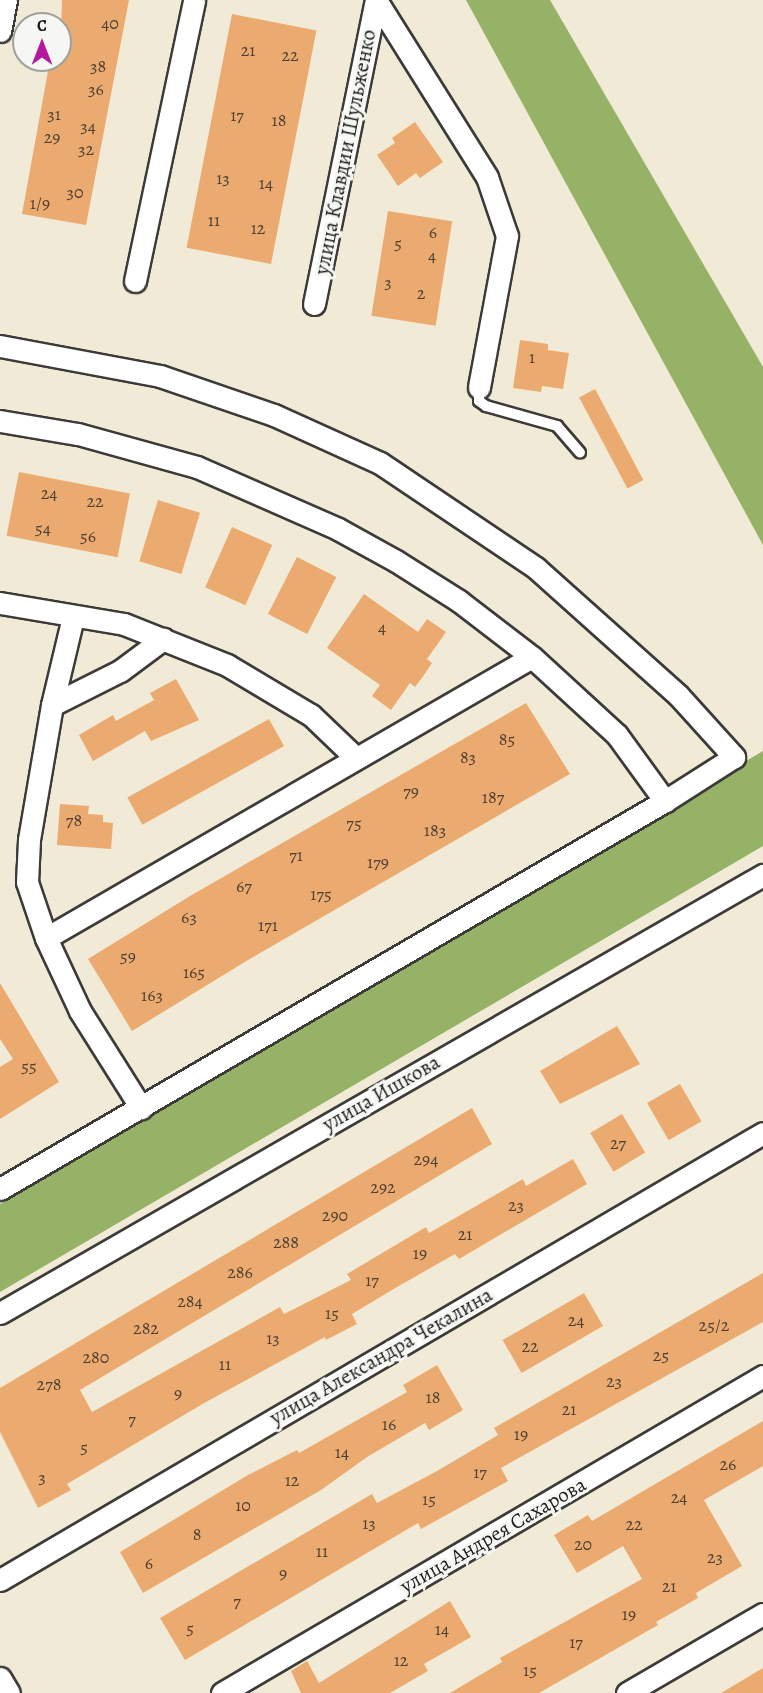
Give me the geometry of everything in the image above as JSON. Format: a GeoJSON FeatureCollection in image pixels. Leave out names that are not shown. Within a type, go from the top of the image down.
{"type":"FeatureCollection","features":[{"type":"Feature","properties":{"kind":"street"},"geometry":{"type":"LineString","coordinates":[[0,31],[6,0]]}},
{"type":"Feature","properties":{"kind":"street"},"geometry":{"type":"LineString","coordinates":[[135,281],[194,0]]}},
{"type":"Feature","properties":{"kind":"street","name":"улица Клавдии Шульженко"},"geometry":{"type":"LineString","coordinates":[[314,304],[376,0]]}},
{"type":"Feature","properties":{"kind":"street","name":"улица Клавдии Шульженко"},"geometry":{"type":"LineString","coordinates":[[376,0],[487,177],[507,236],[479,387]]}},
{"type":"Feature","properties":{"kind":"street"},"geometry":{"type":"LineString","coordinates":[[0,346],[160,376],[274,415],[380,463],[536,568],[678,695],[734,757],[665,801],[0,1189]]}},
{"type":"Feature","properties":{"kind":"street"},"geometry":{"type":"LineString","coordinates":[[0,420],[78,435],[186,464],[260,493],[396,561],[459,602],[532,657],[617,735],[665,801]]}},
{"type":"Feature","properties":{"kind":"street"},"geometry":{"type":"LineString","coordinates":[[0,603],[124,624],[227,665],[273,690],[311,715],[356,758]]}},
{"type":"Feature","properties":{"kind":"street"},"geometry":{"type":"LineString","coordinates":[[73,617],[52,705],[29,840],[27,882],[46,938],[80,1011],[141,1108]]}},
{"type":"Feature","properties":{"kind":"street"},"geometry":{"type":"LineString","coordinates":[[52,705],[120,671],[163,639]]}},
{"type":"Feature","properties":{"kind":"street"},"geometry":{"type":"LineString","coordinates":[[46,938],[532,657]]}},
{"type":"Feature","properties":{"kind":"street","name":"улица Ишкова"},"geometry":{"type":"LineString","coordinates":[[0,1313],[763,875]]}},
{"type":"Feature","properties":{"kind":"street","name":"улица Александра Чекалина"},"geometry":{"type":"LineString","coordinates":[[0,1580],[763,1133]]}},
{"type":"Feature","properties":{"kind":"street","name":"улица Андрея Сахарова"},"geometry":{"type":"LineString","coordinates":[[222,1693],[763,1376]]}},
{"type":"Feature","properties":{"kind":"street"},"geometry":{"type":"LineString","coordinates":[[627,1693],[763,1614]]}},
{"type":"Feature","properties":{"kind":"street"},"geometry":{"type":"LineString","coordinates":[[0,1678],[9,1693]]}},
{"type":"Feature","properties":{"kind":"lane"},"geometry":{"type":"LineString","coordinates":[[479,387],[479,401],[486,406],[557,426],[580,452]]}},
{"type":"Feature","properties":{"kind":"green space"},"geometry":{"type":"Polygon","coordinates":[[[466,0],[550,0],[763,367],[763,545],[466,0]]]}},
{"type":"Feature","properties":{"kind":"green space"},"geometry":{"type":"Polygon","coordinates":[[[763,751],[763,846],[0,1292],[0,1204],[763,751]]]}},
{"type":"Feature","properties":{"kind":"building"},"geometry":{"type":"Polygon","coordinates":[[[62,0],[129,0],[86,225],[22,214],[48,72],[72,72],[72,12],[62,12],[62,0]]]}},
{"type":"Feature","properties":{"kind":"building"},"geometry":{"type":"Polygon","coordinates":[[[232,14],[316,30],[271,264],[187,248],[232,14]]]}},
{"type":"Feature","properties":{"kind":"building"},"geometry":{"type":"Polygon","coordinates":[[[415,122],[443,162],[420,178],[416,173],[398,186],[377,155],[395,143],[392,138],[415,122]]]}},
{"type":"Feature","properties":{"kind":"building"},"geometry":{"type":"Polygon","coordinates":[[[388,211],[452,221],[436,326],[371,316],[388,211]]]}},
{"type":"Feature","properties":{"kind":"building"},"geometry":{"type":"Polygon","coordinates":[[[520,340],[548,344],[548,350],[569,353],[563,389],[542,386],[541,392],[513,388],[520,340]]]}},
{"type":"Feature","properties":{"kind":"building"},"geometry":{"type":"Polygon","coordinates":[[[595,389],[643,480],[627,488],[579,397],[595,389]]]}},
{"type":"Feature","properties":{"kind":"building"},"geometry":{"type":"Polygon","coordinates":[[[19,472],[130,494],[118,557],[7,536],[19,472]]]}},
{"type":"Feature","properties":{"kind":"building"},"geometry":{"type":"Polygon","coordinates":[[[158,500],[200,513],[181,574],[139,561],[158,500]]]}},
{"type":"Feature","properties":{"kind":"building"},"geometry":{"type":"Polygon","coordinates":[[[232,527],[272,545],[245,605],[205,587],[232,527]]]}},
{"type":"Feature","properties":{"kind":"building"},"geometry":{"type":"Polygon","coordinates":[[[297,557],[336,577],[307,634],[268,614],[297,557]]]}},
{"type":"Feature","properties":{"kind":"building"},"geometry":{"type":"Polygon","coordinates":[[[364,594],[418,632],[427,619],[446,632],[427,659],[432,663],[424,675],[415,687],[410,683],[391,710],[372,696],[380,685],[327,648],[364,594]]]}},
{"type":"Feature","properties":{"kind":"building"},"geometry":{"type":"Polygon","coordinates":[[[176,679],[199,720],[151,741],[145,731],[93,761],[79,735],[113,715],[116,721],[154,700],[150,693],[176,679]]]}},
{"type":"Feature","properties":{"kind":"building"},"geometry":{"type":"Polygon","coordinates":[[[526,703],[570,774],[248,960],[132,1031],[88,959],[190,896],[526,703]]]}},
{"type":"Feature","properties":{"kind":"building"},"geometry":{"type":"Polygon","coordinates":[[[269,719],[284,746],[142,825],[127,798],[269,719]]]}},
{"type":"Feature","properties":{"kind":"building"},"geometry":{"type":"Polygon","coordinates":[[[60,804],[89,806],[88,814],[103,815],[103,822],[113,823],[111,849],[57,845],[60,804]]]}},
{"type":"Feature","properties":{"kind":"building"},"geometry":{"type":"Polygon","coordinates":[[[0,983],[59,1082],[0,1119],[0,1067],[13,1059],[0,1039],[0,983]]]}},
{"type":"Feature","properties":{"kind":"building"},"geometry":{"type":"Polygon","coordinates":[[[617,1026],[640,1064],[560,1104],[540,1071],[617,1026]]]}},
{"type":"Feature","properties":{"kind":"building"},"geometry":{"type":"Polygon","coordinates":[[[680,1084],[702,1121],[669,1140],[647,1103],[680,1084]]]}},
{"type":"Feature","properties":{"kind":"building"},"geometry":{"type":"Polygon","coordinates":[[[472,1108],[492,1144],[80,1390],[92,1412],[280,1307],[284,1314],[351,1280],[347,1274],[426,1227],[429,1233],[523,1179],[526,1186],[573,1159],[587,1184],[459,1259],[455,1254],[397,1287],[352,1314],[357,1324],[326,1340],[325,1337],[206,1402],[67,1484],[71,1490],[38,1508],[0,1432],[0,1388],[472,1108]]]}},
{"type":"Feature","properties":{"kind":"building"},"geometry":{"type":"Polygon","coordinates":[[[622,1114],[645,1153],[613,1172],[590,1133],[622,1114]]]}},
{"type":"Feature","properties":{"kind":"building"},"geometry":{"type":"Polygon","coordinates":[[[763,1273],[763,1322],[501,1468],[508,1481],[421,1529],[418,1523],[185,1660],[160,1618],[372,1494],[377,1503],[437,1471],[498,1435],[494,1428],[763,1273]]]}},
{"type":"Feature","properties":{"kind":"building"},"geometry":{"type":"Polygon","coordinates":[[[584,1293],[603,1326],[522,1373],[503,1340],[584,1293]]]}},
{"type":"Feature","properties":{"kind":"building"},"geometry":{"type":"Polygon","coordinates":[[[437,1365],[463,1410],[429,1430],[425,1423],[367,1457],[321,1490],[143,1593],[120,1552],[248,1475],[297,1450],[299,1453],[407,1392],[403,1385],[437,1365]]]}},
{"type":"Feature","properties":{"kind":"building"},"geometry":{"type":"Polygon","coordinates":[[[763,1421],[763,1466],[704,1500],[742,1566],[696,1593],[698,1598],[656,1622],[658,1625],[539,1693],[450,1693],[502,1662],[500,1658],[642,1579],[623,1546],[577,1573],[554,1535],[588,1515],[592,1521],[763,1421]]]}},
{"type":"Feature","properties":{"kind":"building"},"geometry":{"type":"Polygon","coordinates":[[[450,1601],[471,1637],[424,1664],[428,1671],[390,1693],[301,1693],[291,1671],[307,1661],[319,1683],[450,1601]]]}},
{"type":"Feature","properties":{"kind":"building"},"geometry":{"type":"Polygon","coordinates":[[[763,1668],[763,1693],[721,1693],[763,1668]]]}}]}
